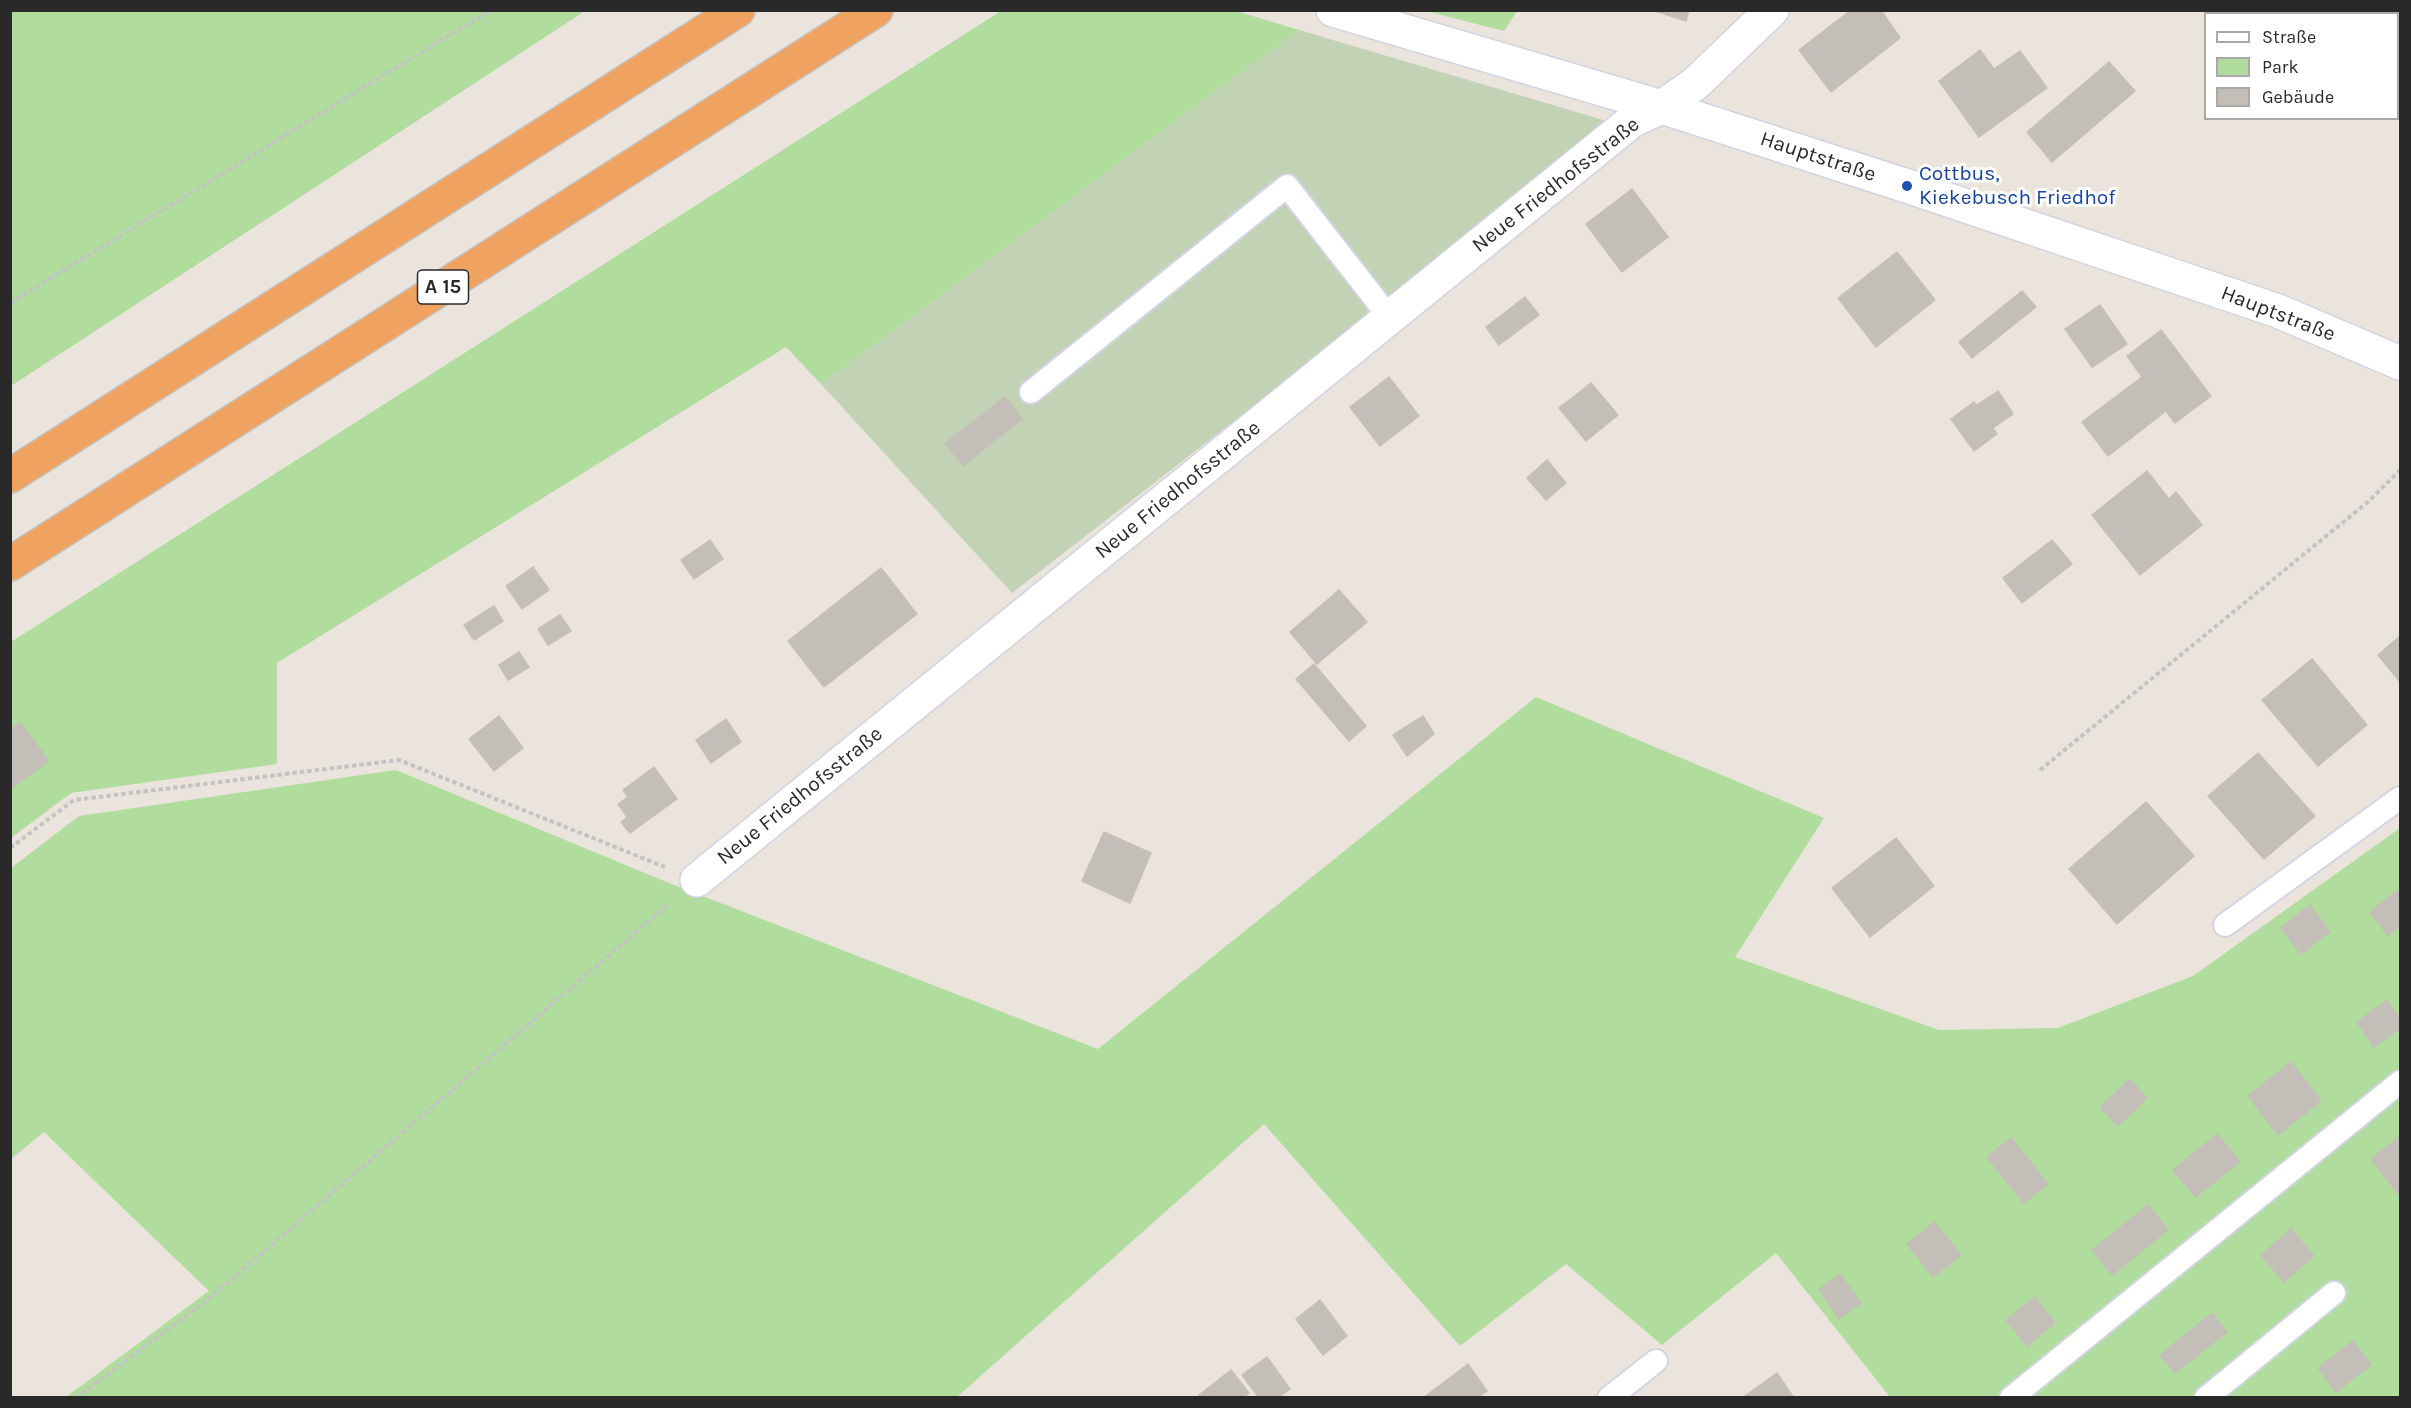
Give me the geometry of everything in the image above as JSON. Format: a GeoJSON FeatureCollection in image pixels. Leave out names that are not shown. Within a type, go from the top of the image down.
{"type":"FeatureCollection","features":[{"type":"Feature","properties":{"kind":"highway"},"geometry":{"type":"LineString","coordinates":[[10,476],[738,10]]}},
{"type":"Feature","properties":{"kind":"highway","name":"A 15"},"geometry":{"type":"LineString","coordinates":[[10,564],[876,10]]}},
{"type":"Feature","properties":{"kind":"street","name":"Hauptstraße"},"geometry":{"type":"LineString","coordinates":[[1334,10],[1503,62],[1662,107],[1907,186],[2278,311],[2400,363]]}},
{"type":"Feature","properties":{"kind":"street","name":"Neue Friedhofsstraße"},"geometry":{"type":"LineString","coordinates":[[697,880],[1634,120],[1662,107],[1696,83],[1773,10]]}},
{"type":"Feature","properties":{"kind":"lane"},"geometry":{"type":"LineString","coordinates":[[1031,392],[1287,186],[1390,318]]}},
{"type":"Feature","properties":{"kind":"lane"},"geometry":{"type":"LineString","coordinates":[[2225,925],[2400,798]]}},
{"type":"Feature","properties":{"kind":"lane"},"geometry":{"type":"LineString","coordinates":[[2012,1398],[2400,1082]]}},
{"type":"Feature","properties":{"kind":"lane"},"geometry":{"type":"LineString","coordinates":[[2206,1398],[2334,1293]]}},
{"type":"Feature","properties":{"kind":"lane"},"geometry":{"type":"LineString","coordinates":[[1610,1398],[1656,1361]]}},
{"type":"Feature","properties":{"kind":"path"},"geometry":{"type":"LineString","coordinates":[[10,303],[491,10]]}},
{"type":"Feature","properties":{"kind":"path"},"geometry":{"type":"LineString","coordinates":[[2040,770],[2369,501],[2400,470]]}},
{"type":"Feature","properties":{"kind":"path"},"geometry":{"type":"LineString","coordinates":[[10,848],[74,800],[399,760],[697,880],[206,1302],[76,1398]]}},
{"type":"Feature","properties":{"kind":"green space"},"geometry":{"type":"Polygon","coordinates":[[[11,10],[585,10],[585,11],[11,386],[11,10]]]}},
{"type":"Feature","properties":{"kind":"green space"},"geometry":{"type":"Polygon","coordinates":[[[1001,11],[1236,11],[1299,30],[821,384],[786,347],[277,663],[277,764],[71,793],[11,838],[11,642],[1001,11]]]}},
{"type":"Feature","properties":{"kind":"green space"},"geometry":{"type":"Polygon","coordinates":[[[1426,11],[1517,11],[1504,31],[1426,11]]]}},
{"type":"Feature","properties":{"kind":"green space"},"geometry":{"type":"Polygon","coordinates":[[[1299,30],[1617,124],[1012,593],[821,384],[1299,30]]]}},
{"type":"Feature","properties":{"kind":"green space"},"geometry":{"type":"Polygon","coordinates":[[[1536,697],[1824,818],[1735,957],[1939,1030],[2058,1028],[2193,976],[2400,828],[2400,1397],[1890,1397],[1776,1253],[1662,1345],[1566,1264],[1460,1346],[1264,1124],[957,1397],[66,1397],[209,1291],[44,1132],[11,1159],[11,868],[79,816],[396,770],[669,883],[1098,1049],[1536,697]]]}},
{"type":"Feature","properties":{"kind":"building"},"geometry":{"type":"Polygon","coordinates":[[[1652,10],[1689,10],[1686,21],[1652,10]]]}},
{"type":"Feature","properties":{"kind":"building"},"geometry":{"type":"Polygon","coordinates":[[[1851,10],[1881,10],[1900,38],[1831,92],[1799,50],[1851,10]]]}},
{"type":"Feature","properties":{"kind":"building"},"geometry":{"type":"Polygon","coordinates":[[[1980,50],[1994,69],[2020,51],[2047,88],[1979,137],[1939,81],[1980,50]]]}},
{"type":"Feature","properties":{"kind":"building"},"geometry":{"type":"Polygon","coordinates":[[[2109,62],[2135,91],[2052,162],[2027,132],[2109,62]]]}},
{"type":"Feature","properties":{"kind":"building"},"geometry":{"type":"Polygon","coordinates":[[[1632,189],[1668,237],[1622,272],[1586,224],[1632,189]]]}},
{"type":"Feature","properties":{"kind":"building"},"geometry":{"type":"Polygon","coordinates":[[[1897,252],[1935,300],[1876,347],[1838,298],[1897,252]]]}},
{"type":"Feature","properties":{"kind":"building"},"geometry":{"type":"Polygon","coordinates":[[[2022,291],[2036,307],[1972,358],[1959,342],[2022,291]]]}},
{"type":"Feature","properties":{"kind":"building"},"geometry":{"type":"Polygon","coordinates":[[[1525,297],[1539,315],[1499,345],[1486,327],[1525,297]]]}},
{"type":"Feature","properties":{"kind":"building"},"geometry":{"type":"Polygon","coordinates":[[[2100,305],[2127,344],[2092,367],[2065,329],[2100,305]]]}},
{"type":"Feature","properties":{"kind":"building"},"geometry":{"type":"Polygon","coordinates":[[[2161,330],[2211,396],[2175,423],[2166,411],[2108,456],[2082,422],[2142,377],[2127,356],[2161,330]]]}},
{"type":"Feature","properties":{"kind":"building"},"geometry":{"type":"Polygon","coordinates":[[[1389,377],[1419,416],[1380,446],[1350,407],[1389,377]]]}},
{"type":"Feature","properties":{"kind":"building"},"geometry":{"type":"Polygon","coordinates":[[[1591,383],[1618,415],[1586,441],[1559,408],[1591,383]]]}},
{"type":"Feature","properties":{"kind":"building"},"geometry":{"type":"Polygon","coordinates":[[[1998,391],[2013,414],[1993,428],[1977,405],[1998,391]]]}},
{"type":"Feature","properties":{"kind":"building"},"geometry":{"type":"Polygon","coordinates":[[[1005,397],[1022,419],[963,466],[945,443],[1005,397]]]}},
{"type":"Feature","properties":{"kind":"building"},"geometry":{"type":"Polygon","coordinates":[[[1974,402],[1997,434],[1974,451],[1951,419],[1974,402]]]}},
{"type":"Feature","properties":{"kind":"building"},"geometry":{"type":"Polygon","coordinates":[[[1547,460],[1566,483],[1546,500],[1527,478],[1547,460]]]}},
{"type":"Feature","properties":{"kind":"building"},"geometry":{"type":"Polygon","coordinates":[[[2147,471],[2169,499],[2176,492],[2202,525],[2140,575],[2092,515],[2147,471]]]}},
{"type":"Feature","properties":{"kind":"building"},"geometry":{"type":"Polygon","coordinates":[[[710,540],[723,559],[694,579],[681,560],[710,540]]]}},
{"type":"Feature","properties":{"kind":"building"},"geometry":{"type":"Polygon","coordinates":[[[2052,540],[2072,564],[2022,603],[2003,578],[2052,540]]]}},
{"type":"Feature","properties":{"kind":"building"},"geometry":{"type":"Polygon","coordinates":[[[533,567],[549,590],[522,609],[506,586],[533,567]]]}},
{"type":"Feature","properties":{"kind":"building"},"geometry":{"type":"Polygon","coordinates":[[[881,568],[917,614],[824,687],[788,641],[881,568]]]}},
{"type":"Feature","properties":{"kind":"building"},"geometry":{"type":"Polygon","coordinates":[[[1339,590],[1367,622],[1317,664],[1290,632],[1339,590]]]}},
{"type":"Feature","properties":{"kind":"building"},"geometry":{"type":"Polygon","coordinates":[[[494,606],[503,621],[474,640],[464,625],[494,606]]]}},
{"type":"Feature","properties":{"kind":"building"},"geometry":{"type":"Polygon","coordinates":[[[560,615],[571,631],[548,645],[538,629],[560,615]]]}},
{"type":"Feature","properties":{"kind":"building"},"geometry":{"type":"Polygon","coordinates":[[[2400,636],[2400,682],[2378,655],[2400,636]]]}},
{"type":"Feature","properties":{"kind":"building"},"geometry":{"type":"Polygon","coordinates":[[[519,652],[529,667],[508,680],[499,665],[519,652]]]}},
{"type":"Feature","properties":{"kind":"building"},"geometry":{"type":"Polygon","coordinates":[[[2312,659],[2367,725],[2318,766],[2262,700],[2312,659]]]}},
{"type":"Feature","properties":{"kind":"building"},"geometry":{"type":"Polygon","coordinates":[[[1314,664],[1366,726],[1349,741],[1296,679],[1314,664]]]}},
{"type":"Feature","properties":{"kind":"building"},"geometry":{"type":"Polygon","coordinates":[[[499,716],[523,748],[494,771],[469,739],[499,716]]]}},
{"type":"Feature","properties":{"kind":"building"},"geometry":{"type":"Polygon","coordinates":[[[1423,716],[1434,734],[1407,756],[1393,735],[1423,716]]]}},
{"type":"Feature","properties":{"kind":"building"},"geometry":{"type":"Polygon","coordinates":[[[726,719],[741,742],[711,763],[696,740],[726,719]]]}},
{"type":"Feature","properties":{"kind":"building"},"geometry":{"type":"Polygon","coordinates":[[[20,722],[49,761],[10,789],[10,730],[20,722]]]}},
{"type":"Feature","properties":{"kind":"building"},"geometry":{"type":"Polygon","coordinates":[[[2258,753],[2315,816],[2264,859],[2208,796],[2258,753]]]}},
{"type":"Feature","properties":{"kind":"building"},"geometry":{"type":"Polygon","coordinates":[[[654,767],[677,799],[630,833],[621,822],[627,817],[618,804],[628,797],[623,790],[654,767]]]}},
{"type":"Feature","properties":{"kind":"building"},"geometry":{"type":"Polygon","coordinates":[[[2146,802],[2194,856],[2117,924],[2069,869],[2146,802]]]}},
{"type":"Feature","properties":{"kind":"building"},"geometry":{"type":"Polygon","coordinates":[[[1104,832],[1151,853],[1130,903],[1082,881],[1104,832]]]}},
{"type":"Feature","properties":{"kind":"building"},"geometry":{"type":"Polygon","coordinates":[[[1896,838],[1934,886],[1870,937],[1832,888],[1896,838]]]}},
{"type":"Feature","properties":{"kind":"building"},"geometry":{"type":"Polygon","coordinates":[[[2397,891],[2400,895],[2400,926],[2388,936],[2370,912],[2397,891]]]}},
{"type":"Feature","properties":{"kind":"building"},"geometry":{"type":"Polygon","coordinates":[[[2310,905],[2330,932],[2301,954],[2281,928],[2310,905]]]}},
{"type":"Feature","properties":{"kind":"building"},"geometry":{"type":"Polygon","coordinates":[[[2387,1000],[2400,1020],[2400,1028],[2374,1047],[2357,1022],[2387,1000]]]}},
{"type":"Feature","properties":{"kind":"building"},"geometry":{"type":"Polygon","coordinates":[[[2291,1062],[2321,1101],[2278,1135],[2248,1096],[2291,1062]]]}},
{"type":"Feature","properties":{"kind":"building"},"geometry":{"type":"Polygon","coordinates":[[[2130,1079],[2147,1098],[2118,1126],[2100,1107],[2130,1079]]]}},
{"type":"Feature","properties":{"kind":"building"},"geometry":{"type":"Polygon","coordinates":[[[2217,1134],[2240,1162],[2196,1197],[2173,1170],[2217,1134]]]}},
{"type":"Feature","properties":{"kind":"building"},"geometry":{"type":"Polygon","coordinates":[[[2400,1136],[2400,1196],[2371,1159],[2400,1136]]]}},
{"type":"Feature","properties":{"kind":"building"},"geometry":{"type":"Polygon","coordinates":[[[2011,1138],[2048,1184],[2024,1203],[1987,1157],[2011,1138]]]}},
{"type":"Feature","properties":{"kind":"building"},"geometry":{"type":"Polygon","coordinates":[[[2148,1205],[2168,1230],[2112,1275],[2092,1250],[2148,1205]]]}},
{"type":"Feature","properties":{"kind":"building"},"geometry":{"type":"Polygon","coordinates":[[[1934,1222],[1961,1255],[1933,1277],[1907,1244],[1934,1222]]]}},
{"type":"Feature","properties":{"kind":"building"},"geometry":{"type":"Polygon","coordinates":[[[2291,1229],[2314,1256],[2284,1282],[2261,1255],[2291,1229]]]}},
{"type":"Feature","properties":{"kind":"building"},"geometry":{"type":"Polygon","coordinates":[[[1840,1274],[1861,1303],[1839,1319],[1819,1289],[1840,1274]]]}},
{"type":"Feature","properties":{"kind":"building"},"geometry":{"type":"Polygon","coordinates":[[[2035,1297],[2055,1323],[2027,1346],[2006,1320],[2035,1297]]]}},
{"type":"Feature","properties":{"kind":"building"},"geometry":{"type":"Polygon","coordinates":[[[1320,1300],[1347,1336],[1323,1355],[1296,1319],[1320,1300]]]}},
{"type":"Feature","properties":{"kind":"building"},"geometry":{"type":"Polygon","coordinates":[[[2212,1313],[2227,1332],[2175,1373],[2160,1355],[2212,1313]]]}},
{"type":"Feature","properties":{"kind":"building"},"geometry":{"type":"Polygon","coordinates":[[[2353,1341],[2371,1365],[2336,1392],[2318,1368],[2353,1341]]]}},
{"type":"Feature","properties":{"kind":"building"},"geometry":{"type":"Polygon","coordinates":[[[1267,1357],[1290,1389],[1278,1398],[1259,1398],[1242,1375],[1267,1357]]]}},
{"type":"Feature","properties":{"kind":"building"},"geometry":{"type":"Polygon","coordinates":[[[1468,1364],[1487,1391],[1477,1398],[1423,1398],[1468,1364]]]}},
{"type":"Feature","properties":{"kind":"building"},"geometry":{"type":"Polygon","coordinates":[[[1231,1370],[1249,1393],[1243,1398],[1202,1398],[1199,1395],[1231,1370]]]}},
{"type":"Feature","properties":{"kind":"building"},"geometry":{"type":"Polygon","coordinates":[[[1777,1373],[1794,1398],[1742,1398],[1777,1373]]]}},
{"type":"Feature","properties":{"kind":"place","name":"Cottbus, Kiekebusch Friedhof"},"geometry":{"type":"Point","coordinates":[1907,186]}}]}
